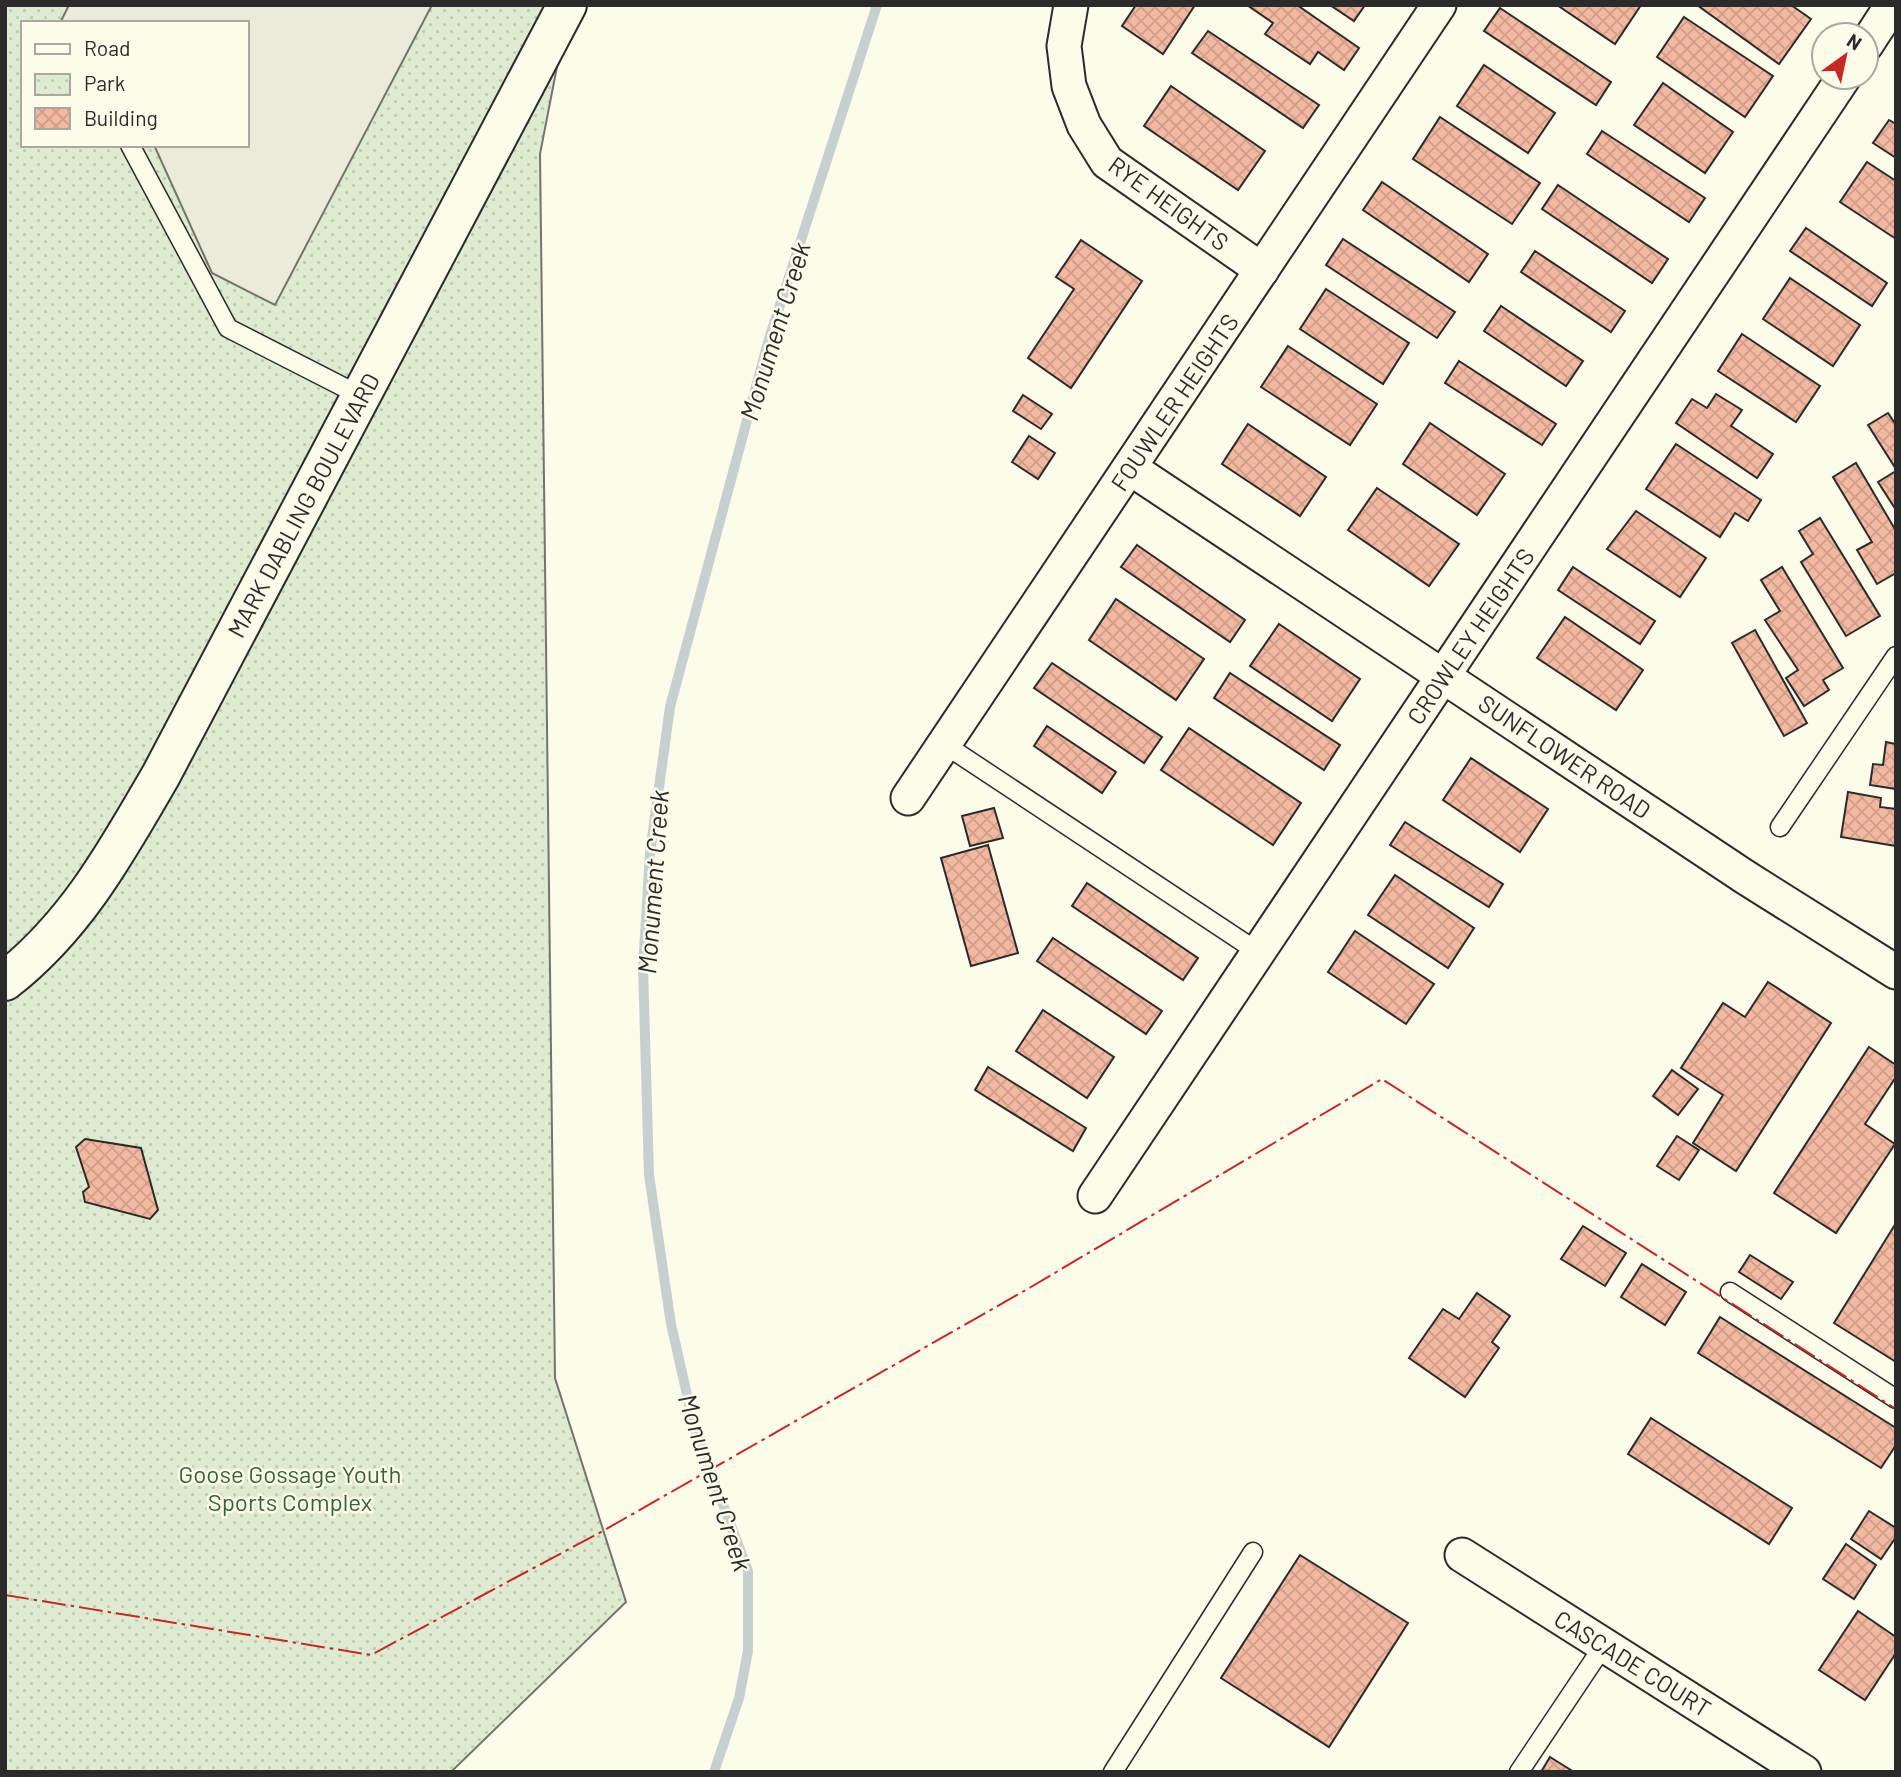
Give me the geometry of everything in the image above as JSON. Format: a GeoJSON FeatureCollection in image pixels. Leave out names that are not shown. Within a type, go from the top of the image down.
{"type":"FeatureCollection","features":[{"type":"Feature","properties":{"kind":"street","name":"MARK DABLING BOULEVARD"},"geometry":{"type":"LineString","coordinates":[[5,981],[54,936],[86,899],[117,851],[567,5]]}},
{"type":"Feature","properties":{"kind":"street","name":"RYE HEIGHTS"},"geometry":{"type":"LineString","coordinates":[[1070,5],[1064,46],[1069,86],[1084,125],[1107,162],[1262,270]]}},
{"type":"Feature","properties":{"kind":"street","name":"FOUWLER HEIGHTS"},"geometry":{"type":"LineString","coordinates":[[908,798],[1439,5]]}},
{"type":"Feature","properties":{"kind":"street"},"geometry":{"type":"LineString","coordinates":[[1880,23],[1892,5]]}},
{"type":"Feature","properties":{"kind":"street","name":"CROWLEY HEIGHTS"},"geometry":{"type":"LineString","coordinates":[[1095,1196],[1835,91]]}},
{"type":"Feature","properties":{"kind":"street","name":"SUNFLOWER ROAD"},"geometry":{"type":"LineString","coordinates":[[1130,468],[1745,877],[1896,972]]}},
{"type":"Feature","properties":{"kind":"street","name":"CASCADE COURT"},"geometry":{"type":"LineString","coordinates":[[1462,1555],[1804,1772]]}},
{"type":"Feature","properties":{"kind":"lane"},"geometry":{"type":"LineString","coordinates":[[131,147],[228,328],[361,396]]}},
{"type":"Feature","properties":{"kind":"lane"},"geometry":{"type":"LineString","coordinates":[[1780,827],[1896,656]]}},
{"type":"Feature","properties":{"kind":"lane"},"geometry":{"type":"LineString","coordinates":[[944,744],[1258,952]]}},
{"type":"Feature","properties":{"kind":"lane"},"geometry":{"type":"LineString","coordinates":[[1730,1292],[1896,1399]]}},
{"type":"Feature","properties":{"kind":"lane"},"geometry":{"type":"LineString","coordinates":[[1113,1772],[1254,1552]]}},
{"type":"Feature","properties":{"kind":"lane"},"geometry":{"type":"LineString","coordinates":[[1519,1772],[1604,1645]]}},
{"type":"Feature","properties":{"kind":"green space","name":"Goose Gossage Youth Sports Complex"},"geometry":{"type":"Polygon","coordinates":[[[5,5],[569,5],[540,154],[555,1378],[626,1602],[451,1772],[5,1772],[5,5]]]}},
{"type":"Feature","properties":{"kind":"shaded area"},"geometry":{"type":"Polygon","coordinates":[[[69,5],[432,5],[275,305],[212,273],[155,147],[248,147],[248,21],[61,21],[69,5]]]}},
{"type":"Feature","properties":{"kind":"building"},"geometry":{"type":"Polygon","coordinates":[[[1136,5],[1195,5],[1163,54],[1122,26],[1136,5]]]}},
{"type":"Feature","properties":{"kind":"building"},"geometry":{"type":"Polygon","coordinates":[[[1247,5],[1297,5],[1359,48],[1344,70],[1318,52],[1310,64],[1265,34],[1273,23],[1247,5]]]}},
{"type":"Feature","properties":{"kind":"building"},"geometry":{"type":"Polygon","coordinates":[[[1330,5],[1365,5],[1354,21],[1330,5]]]}},
{"type":"Feature","properties":{"kind":"building"},"geometry":{"type":"Polygon","coordinates":[[[1557,5],[1641,5],[1615,44],[1557,5]]]}},
{"type":"Feature","properties":{"kind":"building"},"geometry":{"type":"Polygon","coordinates":[[[1697,5],[1791,5],[1811,19],[1779,64],[1697,5]]]}},
{"type":"Feature","properties":{"kind":"building"},"geometry":{"type":"Polygon","coordinates":[[[1500,8],[1611,82],[1596,105],[1484,31],[1500,8]]]}},
{"type":"Feature","properties":{"kind":"building"},"geometry":{"type":"Polygon","coordinates":[[[1684,17],[1773,76],[1745,117],[1657,57],[1684,17]]]}},
{"type":"Feature","properties":{"kind":"building"},"geometry":{"type":"Polygon","coordinates":[[[1208,31],[1319,105],[1303,128],[1192,53],[1208,31]]]}},
{"type":"Feature","properties":{"kind":"building"},"geometry":{"type":"Polygon","coordinates":[[[1484,65],[1555,113],[1528,153],[1457,106],[1484,65]]]}},
{"type":"Feature","properties":{"kind":"building"},"geometry":{"type":"Polygon","coordinates":[[[1663,83],[1733,132],[1705,173],[1634,125],[1663,83]]]}},
{"type":"Feature","properties":{"kind":"building"},"geometry":{"type":"Polygon","coordinates":[[[1171,86],[1265,151],[1238,190],[1144,126],[1171,86]]]}},
{"type":"Feature","properties":{"kind":"building"},"geometry":{"type":"Polygon","coordinates":[[[1440,117],[1540,183],[1512,224],[1413,159],[1440,117]]]}},
{"type":"Feature","properties":{"kind":"building"},"geometry":{"type":"Polygon","coordinates":[[[1889,120],[1896,124],[1896,158],[1873,143],[1889,120]]]}},
{"type":"Feature","properties":{"kind":"building"},"geometry":{"type":"Polygon","coordinates":[[[1602,131],[1705,198],[1689,222],[1587,154],[1602,131]]]}},
{"type":"Feature","properties":{"kind":"building"},"geometry":{"type":"Polygon","coordinates":[[[1867,162],[1896,181],[1896,239],[1840,202],[1867,162]]]}},
{"type":"Feature","properties":{"kind":"building"},"geometry":{"type":"Polygon","coordinates":[[[1382,182],[1488,254],[1469,282],[1363,210],[1382,182]]]}},
{"type":"Feature","properties":{"kind":"building"},"geometry":{"type":"Polygon","coordinates":[[[1558,185],[1668,259],[1652,283],[1542,209],[1558,185]]]}},
{"type":"Feature","properties":{"kind":"building"},"geometry":{"type":"Polygon","coordinates":[[[1806,228],[1887,283],[1872,306],[1790,251],[1806,228]]]}},
{"type":"Feature","properties":{"kind":"building"},"geometry":{"type":"Polygon","coordinates":[[[1343,239],[1455,312],[1437,338],[1326,265],[1343,239]]]}},
{"type":"Feature","properties":{"kind":"building"},"geometry":{"type":"Polygon","coordinates":[[[1081,240],[1142,281],[1071,388],[1028,358],[1074,289],[1056,277],[1081,240]]]}},
{"type":"Feature","properties":{"kind":"building"},"geometry":{"type":"Polygon","coordinates":[[[1535,251],[1625,311],[1611,332],[1521,272],[1535,251]]]}},
{"type":"Feature","properties":{"kind":"building"},"geometry":{"type":"Polygon","coordinates":[[[1790,278],[1860,325],[1833,366],[1763,319],[1790,278]]]}},
{"type":"Feature","properties":{"kind":"building"},"geometry":{"type":"Polygon","coordinates":[[[1326,289],[1409,343],[1383,384],[1300,329],[1326,289]]]}},
{"type":"Feature","properties":{"kind":"building"},"geometry":{"type":"Polygon","coordinates":[[[1501,306],[1583,361],[1566,386],[1484,331],[1501,306]]]}},
{"type":"Feature","properties":{"kind":"building"},"geometry":{"type":"Polygon","coordinates":[[[1742,334],[1820,386],[1796,422],[1718,371],[1742,334]]]}},
{"type":"Feature","properties":{"kind":"building"},"geometry":{"type":"Polygon","coordinates":[[[1288,346],[1377,404],[1350,445],[1261,387],[1288,346]]]}},
{"type":"Feature","properties":{"kind":"building"},"geometry":{"type":"Polygon","coordinates":[[[1459,361],[1556,424],[1542,445],[1445,383],[1459,361]]]}},
{"type":"Feature","properties":{"kind":"building"},"geometry":{"type":"Polygon","coordinates":[[[1716,394],[1742,410],[1731,426],[1773,454],[1757,478],[1676,423],[1692,399],[1707,408],[1716,394]]]}},
{"type":"Feature","properties":{"kind":"building"},"geometry":{"type":"Polygon","coordinates":[[[1023,395],[1052,414],[1041,429],[1013,411],[1023,395]]]}},
{"type":"Feature","properties":{"kind":"building"},"geometry":{"type":"Polygon","coordinates":[[[1888,413],[1896,425],[1896,469],[1868,425],[1888,413]]]}},
{"type":"Feature","properties":{"kind":"building"},"geometry":{"type":"Polygon","coordinates":[[[1430,423],[1505,474],[1477,515],[1403,464],[1430,423]]]}},
{"type":"Feature","properties":{"kind":"building"},"geometry":{"type":"Polygon","coordinates":[[[1248,424],[1326,477],[1300,516],[1222,464],[1248,424]]]}},
{"type":"Feature","properties":{"kind":"building"},"geometry":{"type":"Polygon","coordinates":[[[1029,436],[1055,453],[1038,479],[1012,462],[1029,436]]]}},
{"type":"Feature","properties":{"kind":"building"},"geometry":{"type":"Polygon","coordinates":[[[1676,444],[1761,500],[1748,521],[1735,513],[1720,537],[1646,489],[1676,444]]]}},
{"type":"Feature","properties":{"kind":"building"},"geometry":{"type":"Polygon","coordinates":[[[1856,463],[1896,531],[1896,573],[1877,584],[1857,550],[1872,542],[1833,477],[1856,463]]]}},
{"type":"Feature","properties":{"kind":"building"},"geometry":{"type":"Polygon","coordinates":[[[1896,471],[1896,510],[1878,482],[1896,471]]]}},
{"type":"Feature","properties":{"kind":"building"},"geometry":{"type":"Polygon","coordinates":[[[1377,488],[1459,544],[1429,586],[1348,530],[1377,488]]]}},
{"type":"Feature","properties":{"kind":"building"},"geometry":{"type":"Polygon","coordinates":[[[1636,511],[1706,558],[1680,597],[1607,549],[1636,511]]]}},
{"type":"Feature","properties":{"kind":"building"},"geometry":{"type":"Polygon","coordinates":[[[1820,518],[1880,616],[1846,636],[1801,562],[1813,554],[1799,531],[1820,518]]]}},
{"type":"Feature","properties":{"kind":"building"},"geometry":{"type":"Polygon","coordinates":[[[1137,545],[1245,620],[1230,642],[1121,567],[1137,545]]]}},
{"type":"Feature","properties":{"kind":"building"},"geometry":{"type":"Polygon","coordinates":[[[1573,567],[1655,621],[1640,644],[1558,590],[1573,567]]]}},
{"type":"Feature","properties":{"kind":"building"},"geometry":{"type":"Polygon","coordinates":[[[1782,567],[1843,668],[1823,680],[1829,690],[1804,706],[1786,678],[1798,670],[1765,620],[1780,611],[1761,580],[1782,567]]]}},
{"type":"Feature","properties":{"kind":"building"},"geometry":{"type":"Polygon","coordinates":[[[1116,599],[1204,659],[1176,700],[1089,640],[1116,599]]]}},
{"type":"Feature","properties":{"kind":"building"},"geometry":{"type":"Polygon","coordinates":[[[1565,617],[1643,670],[1616,710],[1537,658],[1565,617]]]}},
{"type":"Feature","properties":{"kind":"building"},"geometry":{"type":"Polygon","coordinates":[[[1279,624],[1360,679],[1332,721],[1250,666],[1279,624]]]}},
{"type":"Feature","properties":{"kind":"building"},"geometry":{"type":"Polygon","coordinates":[[[1755,630],[1807,723],[1784,736],[1732,643],[1755,630]]]}},
{"type":"Feature","properties":{"kind":"building"},"geometry":{"type":"Polygon","coordinates":[[[1052,663],[1162,737],[1144,763],[1034,688],[1052,663]]]}},
{"type":"Feature","properties":{"kind":"building"},"geometry":{"type":"Polygon","coordinates":[[[1230,673],[1340,745],[1324,770],[1214,698],[1230,673]]]}},
{"type":"Feature","properties":{"kind":"building"},"geometry":{"type":"Polygon","coordinates":[[[1047,726],[1116,772],[1102,793],[1034,746],[1047,726]]]}},
{"type":"Feature","properties":{"kind":"building"},"geometry":{"type":"Polygon","coordinates":[[[1189,728],[1301,803],[1273,845],[1161,770],[1189,728]]]}},
{"type":"Feature","properties":{"kind":"building"},"geometry":{"type":"Polygon","coordinates":[[[1886,742],[1896,744],[1896,789],[1870,785],[1873,764],[1883,765],[1886,742]]]}},
{"type":"Feature","properties":{"kind":"building"},"geometry":{"type":"Polygon","coordinates":[[[1471,758],[1548,809],[1520,852],[1443,800],[1471,758]]]}},
{"type":"Feature","properties":{"kind":"building"},"geometry":{"type":"Polygon","coordinates":[[[1848,792],[1881,798],[1880,807],[1896,809],[1896,846],[1841,837],[1848,792]]]}},
{"type":"Feature","properties":{"kind":"building"},"geometry":{"type":"Polygon","coordinates":[[[994,808],[1003,838],[970,846],[962,816],[994,808]]]}},
{"type":"Feature","properties":{"kind":"building"},"geometry":{"type":"Polygon","coordinates":[[[1405,822],[1503,884],[1489,907],[1390,845],[1405,822]]]}},
{"type":"Feature","properties":{"kind":"building"},"geometry":{"type":"Polygon","coordinates":[[[988,845],[1018,953],[971,966],[941,858],[988,845]]]}},
{"type":"Feature","properties":{"kind":"building"},"geometry":{"type":"Polygon","coordinates":[[[1395,875],[1474,928],[1448,968],[1368,915],[1395,875]]]}},
{"type":"Feature","properties":{"kind":"building"},"geometry":{"type":"Polygon","coordinates":[[[1087,883],[1198,958],[1183,980],[1072,906],[1087,883]]]}},
{"type":"Feature","properties":{"kind":"building"},"geometry":{"type":"Polygon","coordinates":[[[1355,931],[1434,984],[1406,1024],[1328,972],[1355,931]]]}},
{"type":"Feature","properties":{"kind":"building"},"geometry":{"type":"Polygon","coordinates":[[[1053,938],[1162,1011],[1146,1034],[1037,961],[1053,938]]]}},
{"type":"Feature","properties":{"kind":"building"},"geometry":{"type":"Polygon","coordinates":[[[1768,982],[1831,1023],[1736,1171],[1693,1143],[1723,1095],[1681,1068],[1723,1003],[1745,1017],[1768,982]]]}},
{"type":"Feature","properties":{"kind":"building"},"geometry":{"type":"Polygon","coordinates":[[[1043,1010],[1114,1057],[1087,1098],[1016,1051],[1043,1010]]]}},
{"type":"Feature","properties":{"kind":"building"},"geometry":{"type":"Polygon","coordinates":[[[1869,1047],[1896,1065],[1896,1077],[1865,1124],[1895,1144],[1836,1233],[1774,1193],[1869,1047]]]}},
{"type":"Feature","properties":{"kind":"building"},"geometry":{"type":"Polygon","coordinates":[[[988,1067],[1086,1128],[1073,1151],[975,1090],[988,1067]]]}},
{"type":"Feature","properties":{"kind":"building"},"geometry":{"type":"Polygon","coordinates":[[[1672,1070],[1698,1089],[1678,1115],[1653,1096],[1672,1070]]]}},
{"type":"Feature","properties":{"kind":"building"},"geometry":{"type":"Polygon","coordinates":[[[1677,1136],[1699,1150],[1679,1180],[1657,1166],[1677,1136]]]}},
{"type":"Feature","properties":{"kind":"building"},"geometry":{"type":"Polygon","coordinates":[[[85,1139],[141,1148],[158,1210],[150,1219],[85,1202],[83,1192],[89,1187],[76,1147],[85,1139]]]}},
{"type":"Feature","properties":{"kind":"building"},"geometry":{"type":"Polygon","coordinates":[[[1896,1223],[1896,1362],[1834,1323],[1896,1223]]]}},
{"type":"Feature","properties":{"kind":"building"},"geometry":{"type":"Polygon","coordinates":[[[1583,1226],[1626,1253],[1605,1286],[1561,1259],[1583,1226]]]}},
{"type":"Feature","properties":{"kind":"building"},"geometry":{"type":"Polygon","coordinates":[[[1750,1255],[1793,1282],[1781,1299],[1739,1272],[1750,1255]]]}},
{"type":"Feature","properties":{"kind":"building"},"geometry":{"type":"Polygon","coordinates":[[[1642,1264],[1686,1292],[1665,1325],[1621,1297],[1642,1264]]]}},
{"type":"Feature","properties":{"kind":"building"},"geometry":{"type":"Polygon","coordinates":[[[1477,1293],[1510,1316],[1492,1342],[1499,1348],[1465,1397],[1409,1358],[1443,1309],[1459,1319],[1477,1293]]]}},
{"type":"Feature","properties":{"kind":"building"},"geometry":{"type":"Polygon","coordinates":[[[1720,1317],[1896,1428],[1896,1445],[1881,1468],[1698,1353],[1720,1317]]]}},
{"type":"Feature","properties":{"kind":"building"},"geometry":{"type":"Polygon","coordinates":[[[1651,1418],[1792,1508],[1769,1544],[1628,1454],[1651,1418]]]}},
{"type":"Feature","properties":{"kind":"building"},"geometry":{"type":"Polygon","coordinates":[[[1869,1511],[1896,1528],[1896,1537],[1881,1559],[1851,1539],[1869,1511]]]}},
{"type":"Feature","properties":{"kind":"building"},"geometry":{"type":"Polygon","coordinates":[[[1846,1544],[1876,1565],[1854,1599],[1823,1579],[1846,1544]]]}},
{"type":"Feature","properties":{"kind":"building"},"geometry":{"type":"Polygon","coordinates":[[[1300,1555],[1408,1623],[1329,1747],[1221,1678],[1300,1555]]]}},
{"type":"Feature","properties":{"kind":"building"},"geometry":{"type":"Polygon","coordinates":[[[1858,1611],[1896,1637],[1896,1653],[1865,1700],[1819,1670],[1858,1611]]]}},
{"type":"Feature","properties":{"kind":"building"},"geometry":{"type":"Polygon","coordinates":[[[1550,1757],[1574,1772],[1541,1772],[1550,1757]]]}},
{"type":"Feature","properties":{"kind":"waterway","name":"Monument Creek"},"geometry":{"type":"LineString","coordinates":[[714,1772],[739,1698],[748,1651],[748,1571],[695,1430],[671,1324],[649,1175],[643,967],[650,853],[670,707],[768,342],[877,5]]}},
{"type":"Feature","properties":{"kind":"power"},"geometry":{"type":"LineString","coordinates":[[5,1595],[371,1655],[601,1532],[1031,1287],[1382,1079],[1896,1409]]}}]}
